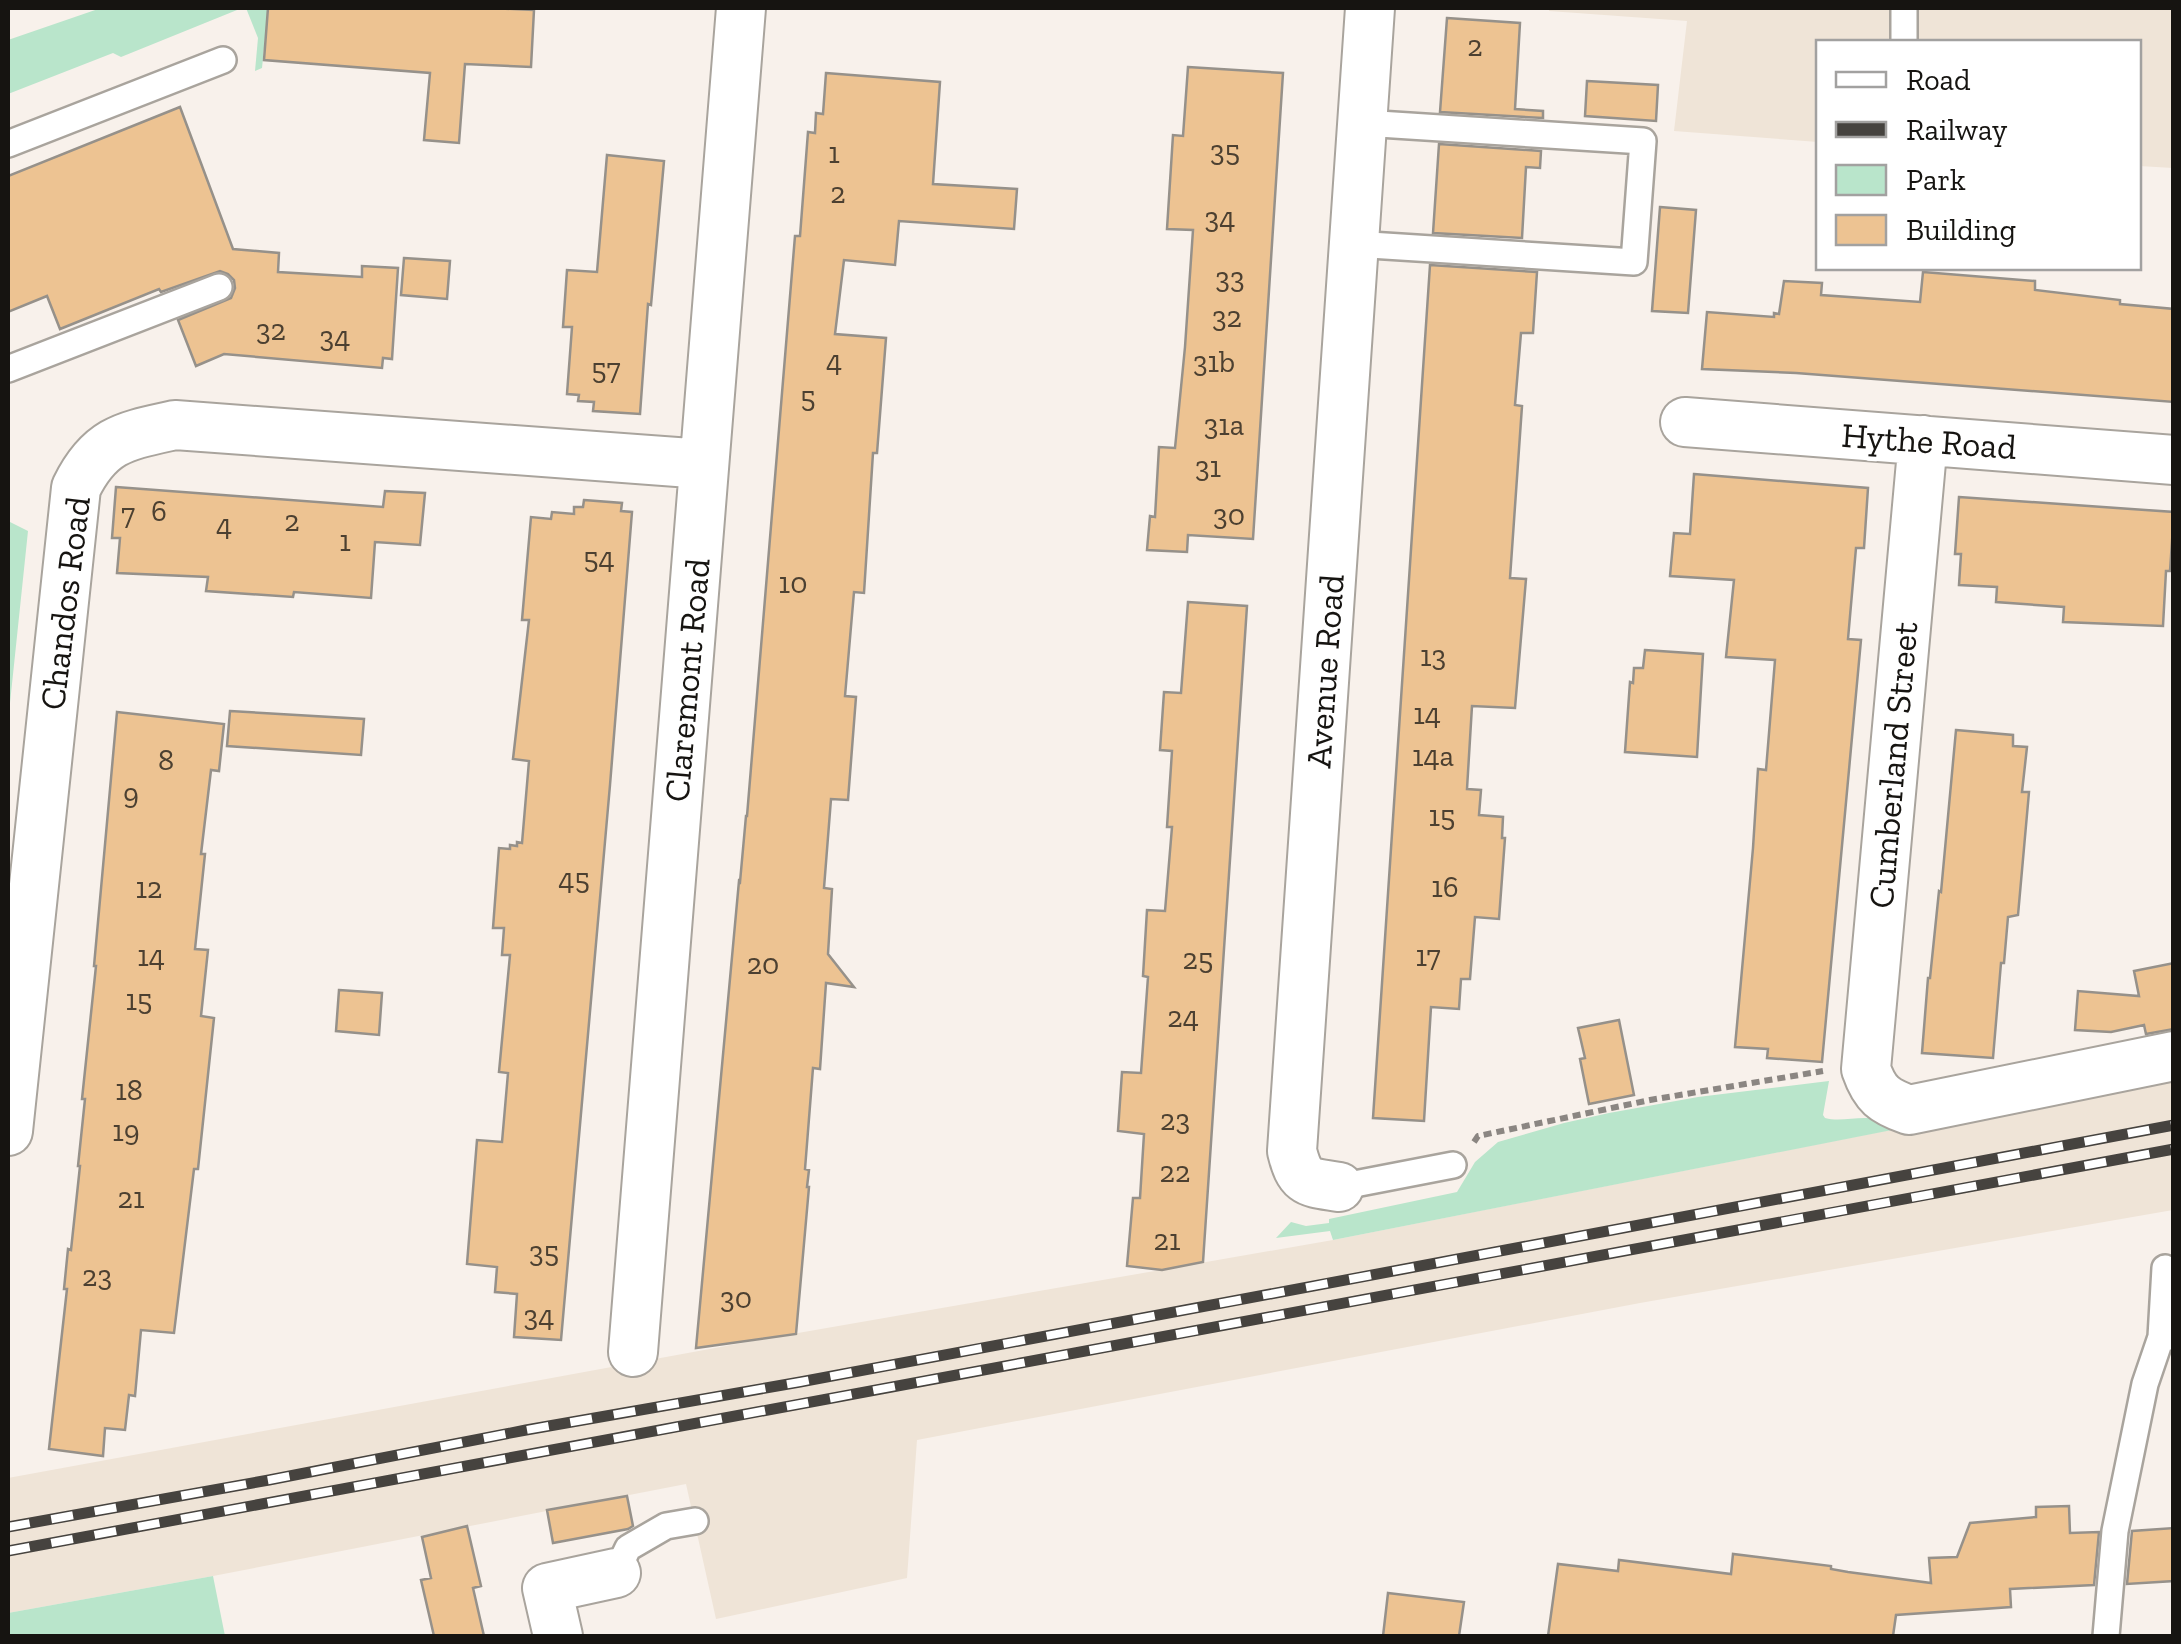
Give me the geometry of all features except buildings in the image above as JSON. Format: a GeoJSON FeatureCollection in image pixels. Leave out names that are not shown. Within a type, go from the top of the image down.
{"type":"FeatureCollection","features":[{"type":"Feature","properties":{"kind":"street","name":"Claremont Road"},"geometry":{"type":"LineString","coordinates":[[633,1352],[740,8]]}},
{"type":"Feature","properties":{"kind":"street","name":"Avenue Road"},"geometry":{"type":"LineString","coordinates":[[1339,1187],[1312,1182],[1297,1172],[1292,1151],[1370,8]]}},
{"type":"Feature","properties":{"kind":"street","name":"Hythe Road"},"geometry":{"type":"LineString","coordinates":[[1685,422],[2174,460]]}},
{"type":"Feature","properties":{"kind":"street","name":"Chandos Road"},"geometry":{"type":"LineString","coordinates":[[8,1130],[76,488],[87,466],[104,448],[129,435],[175,424],[704,464]]}},
{"type":"Feature","properties":{"kind":"street","name":"Cumberland Street"},"geometry":{"type":"LineString","coordinates":[[1869,1079],[1922,440]]}},
{"type":"Feature","properties":{"kind":"street"},"geometry":{"type":"LineString","coordinates":[[1869,1079],[1890,1103],[1909,1110],[2174,1056]]}},
{"type":"Feature","properties":{"kind":"street"},"geometry":{"type":"LineString","coordinates":[[558,1636],[547,1588],[616,1573]]}},
{"type":"Feature","properties":{"kind":"lane"},"geometry":{"type":"LineString","coordinates":[[1904,8],[1904,40]]}},
{"type":"Feature","properties":{"kind":"lane"},"geometry":{"type":"LineString","coordinates":[[8,144],[223,60]]}},
{"type":"Feature","properties":{"kind":"lane"},"geometry":{"type":"LineString","coordinates":[[1354,244],[1634,262],[1642,141],[1363,123]]}},
{"type":"Feature","properties":{"kind":"lane"},"geometry":{"type":"LineString","coordinates":[[8,369],[219,287]]}},
{"type":"Feature","properties":{"kind":"lane","name":"Avenue Road"},"geometry":{"type":"LineString","coordinates":[[1339,1187],[1453,1165]]}},
{"type":"Feature","properties":{"kind":"lane"},"geometry":{"type":"LineString","coordinates":[[2106,1636],[2115,1531],[2145,1384],[2167,1337],[2165,1268]]}},
{"type":"Feature","properties":{"kind":"lane"},"geometry":{"type":"LineString","coordinates":[[616,1573],[628,1548],[666,1526],[695,1521]]}},
{"type":"Feature","properties":{"kind":"path"},"geometry":{"type":"LineString","coordinates":[[1453,1165],[1478,1136],[1650,1100],[1823,1071],[1869,1079]]}},
{"type":"Feature","properties":{"kind":"shaded area"},"geometry":{"type":"Polygon","coordinates":[[[2173,8],[2173,168],[2141,166],[2141,40],[1816,40],[1816,142],[1674,131],[1687,21],[1549,11],[2173,8]]]}},
{"type":"Feature","properties":{"kind":"shaded area"},"geometry":{"type":"Polygon","coordinates":[[[2173,1074],[2173,1210],[1640,1303],[917,1440],[907,1578],[716,1619],[686,1484],[8,1613],[8,1478],[775,1337],[1333,1240],[2173,1074]]]}},
{"type":"Feature","properties":{"kind":"green space"},"geometry":{"type":"Polygon","coordinates":[[[101,8],[242,8],[121,57],[113,53],[8,94],[8,40],[101,8]]]}},
{"type":"Feature","properties":{"kind":"green space"},"geometry":{"type":"Polygon","coordinates":[[[246,8],[268,8],[262,68],[255,71],[258,38],[246,8]]]}},
{"type":"Feature","properties":{"kind":"green space"},"geometry":{"type":"Polygon","coordinates":[[[8,521],[28,531],[8,722],[8,521]]]}},
{"type":"Feature","properties":{"kind":"green space"},"geometry":{"type":"Polygon","coordinates":[[[1829,1081],[1825,1118],[1869,1118],[1892,1130],[1333,1240],[1330,1231],[1276,1238],[1291,1222],[1306,1226],[1329,1223],[1329,1219],[1457,1192],[1475,1162],[1498,1142],[1564,1123],[1698,1097],[1829,1081]]]}},
{"type":"Feature","properties":{"kind":"green space"},"geometry":{"type":"Polygon","coordinates":[[[213,1576],[225,1636],[8,1636],[8,1613],[213,1576]]]}},
{"type":"Feature","properties":{"kind":"railway"},"geometry":{"type":"LineString","coordinates":[[8,1527],[2174,1125]]}},
{"type":"Feature","properties":{"kind":"railway"},"geometry":{"type":"LineString","coordinates":[[8,1551],[2174,1149]]}}]}
